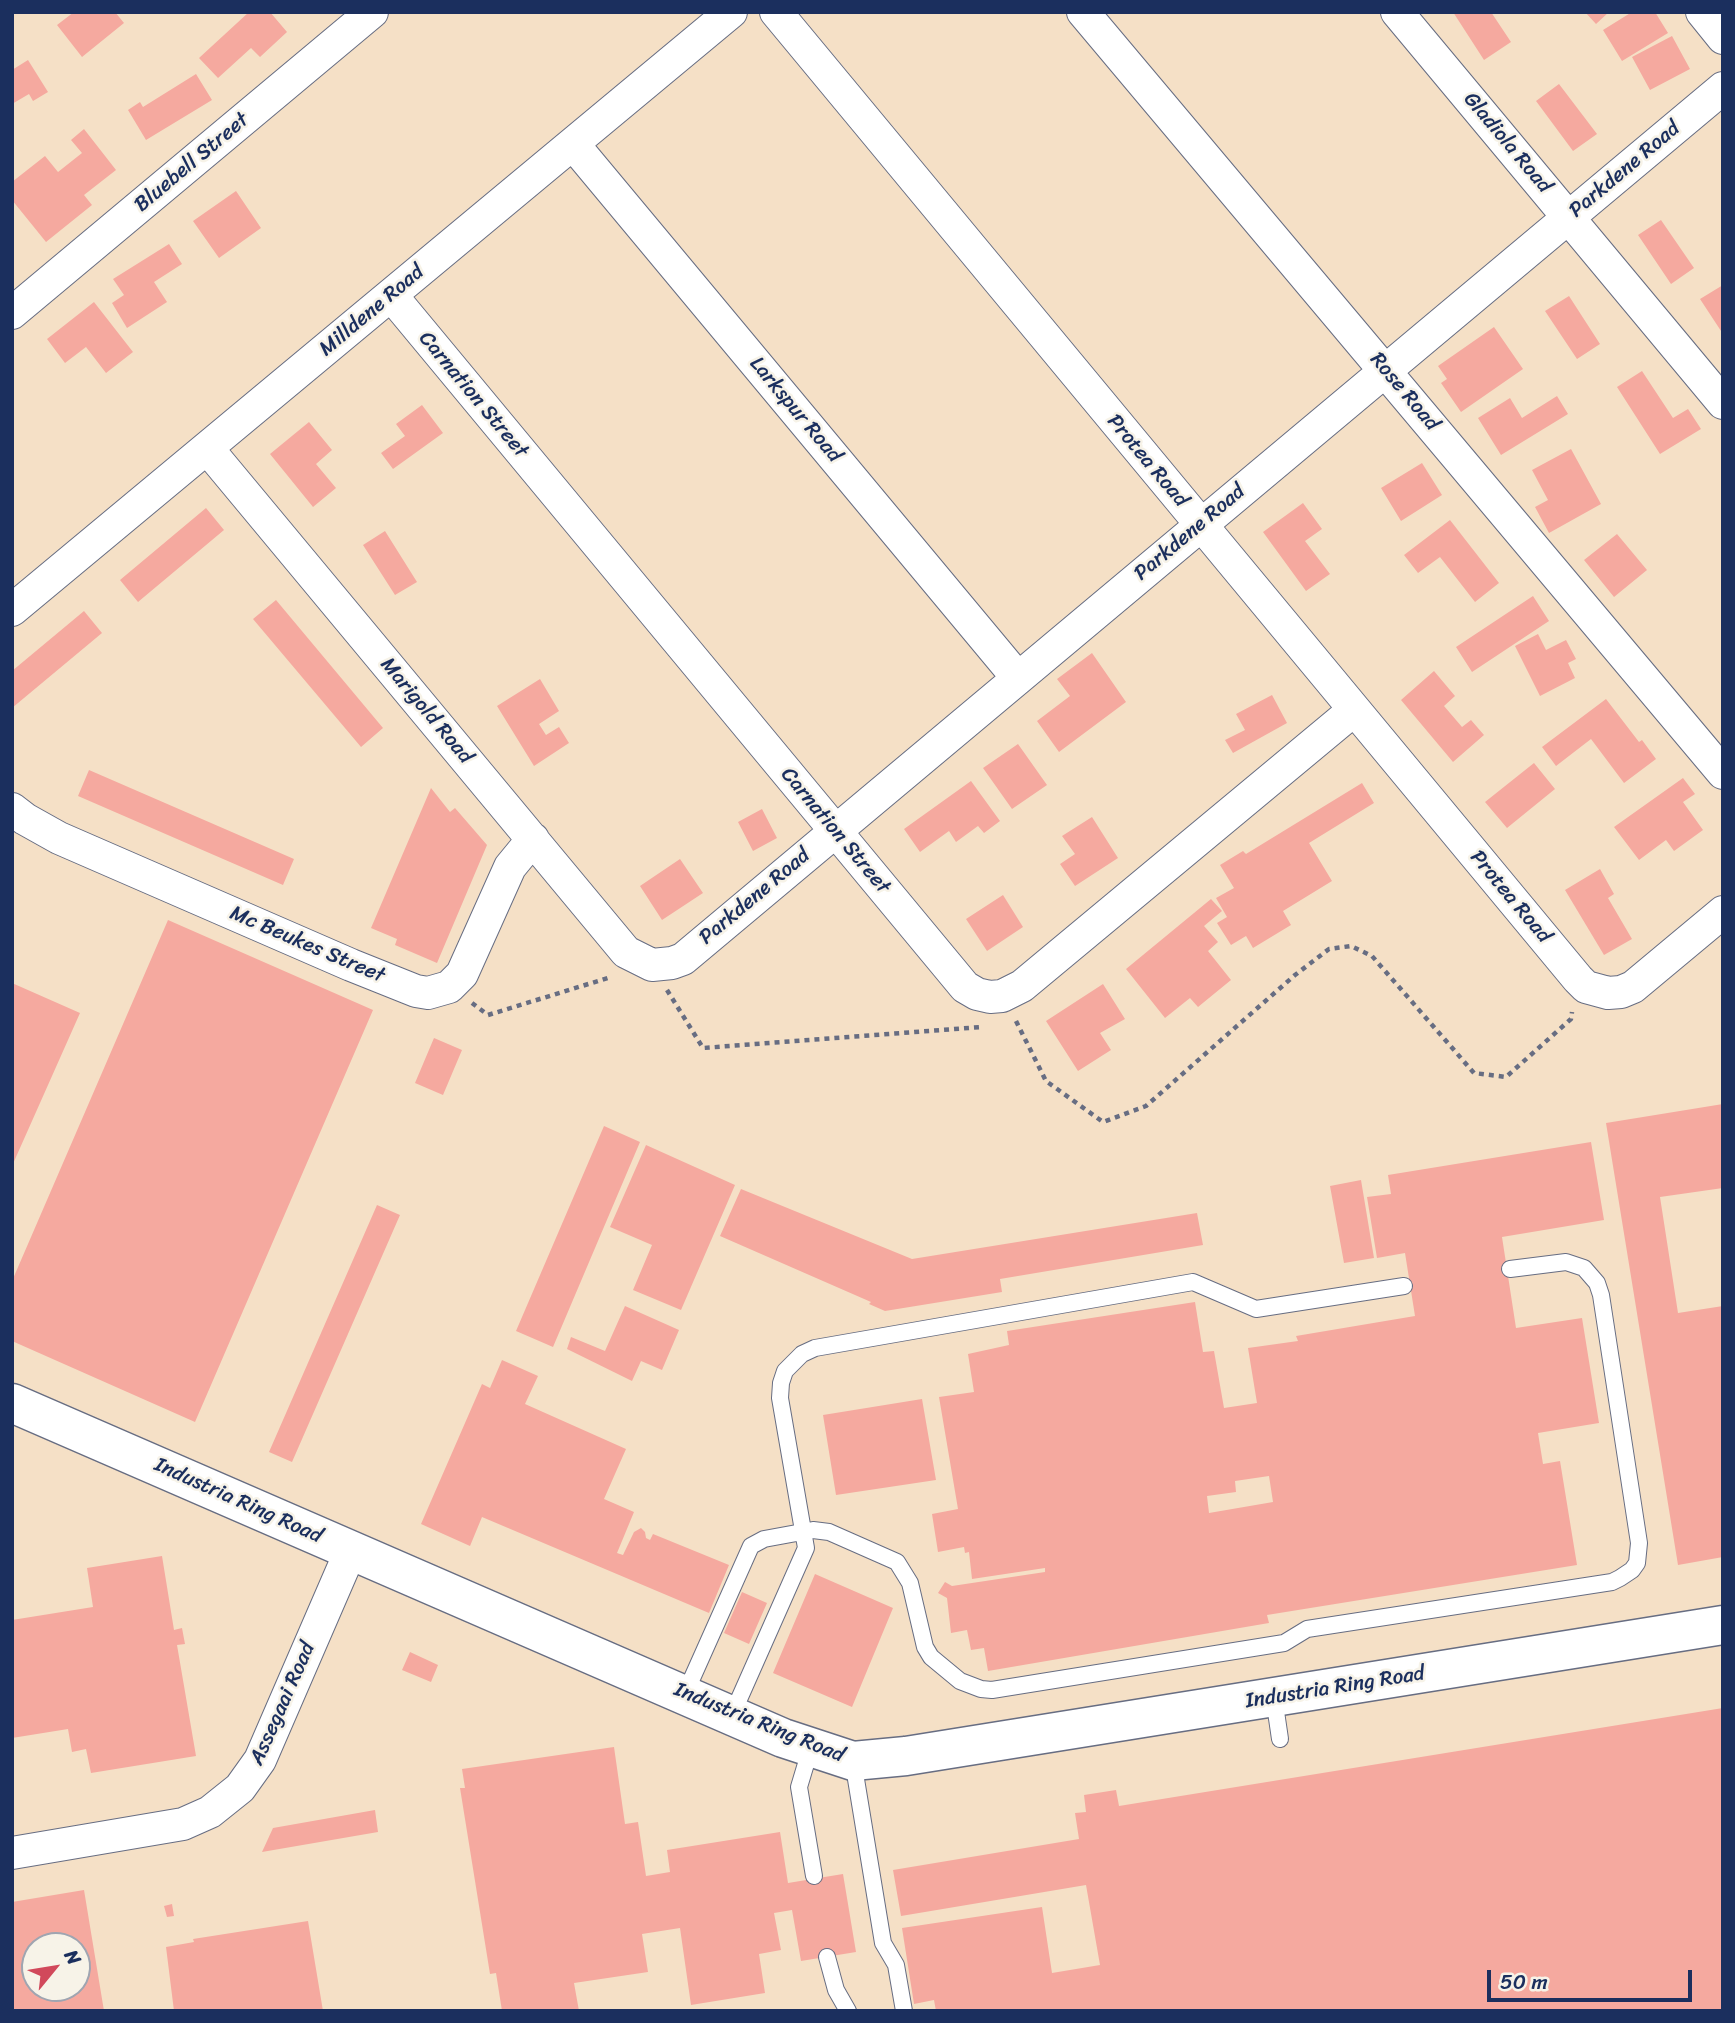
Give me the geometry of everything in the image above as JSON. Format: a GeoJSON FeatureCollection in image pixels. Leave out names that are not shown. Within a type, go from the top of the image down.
{"type":"FeatureCollection","features":[{"type":"Feature","properties":{"kind":"street","name":"Bluebell Street"},"geometry":{"type":"LineString","coordinates":[[12,313],[372,12]]}},
{"type":"Feature","properties":{"kind":"street","name":"Milldene Road"},"geometry":{"type":"LineString","coordinates":[[12,610],[732,12]]}},
{"type":"Feature","properties":{"kind":"street","name":"Protea Road"},"geometry":{"type":"LineString","coordinates":[[776,12],[1586,987],[1608,993],[1633,987],[1723,912]]}},
{"type":"Feature","properties":{"kind":"street","name":"Rose Road"},"geometry":{"type":"LineString","coordinates":[[1083,12],[1723,773]]}},
{"type":"Feature","properties":{"kind":"street","name":"Gladiola Road"},"geometry":{"type":"LineString","coordinates":[[1397,12],[1723,403]]}},
{"type":"Feature","properties":{"kind":"street"},"geometry":{"type":"LineString","coordinates":[[1702,12],[1723,38]]}},
{"type":"Feature","properties":{"kind":"street","name":"Parkdene Road"},"geometry":{"type":"LineString","coordinates":[[652,965],[683,959],[1723,88]]}},
{"type":"Feature","properties":{"kind":"street","name":"Larkspur Road"},"geometry":{"type":"LineString","coordinates":[[573,144],[1017,677]]}},
{"type":"Feature","properties":{"kind":"street","name":"Carnation Street"},"geometry":{"type":"LineString","coordinates":[[391,295],[965,986],[977,994],[1002,996]]}},
{"type":"Feature","properties":{"kind":"street","name":"Marigold Road"},"geometry":{"type":"LineString","coordinates":[[207,448],[626,952],[652,965]]}},
{"type":"Feature","properties":{"kind":"street"},"geometry":{"type":"LineString","coordinates":[[1002,996],[1022,986],[1354,710]]}},
{"type":"Feature","properties":{"kind":"street","name":"Mc Beukes Street"},"geometry":{"type":"LineString","coordinates":[[12,809],[59,838],[416,991],[428,993],[449,987]]}},
{"type":"Feature","properties":{"kind":"street"},"geometry":{"type":"LineString","coordinates":[[449,987],[462,974],[510,867],[533,839]]}},
{"type":"Feature","properties":{"kind":"street","name":"Industria Ring Road"},"geometry":{"type":"LineString","coordinates":[[12,1403],[732,1715],[811,1747],[853,1760],[906,1756],[1723,1625]]}},
{"type":"Feature","properties":{"kind":"street","name":"Assegaai Road"},"geometry":{"type":"LineString","coordinates":[[12,1853],[183,1824],[210,1812],[233,1794],[251,1775],[260,1760],[351,1550]]}},
{"type":"Feature","properties":{"kind":"lane"},"geometry":{"type":"LineString","coordinates":[[685,1694],[751,1546],[764,1539],[804,1532],[822,1530],[897,1562],[909,1583],[925,1647],[931,1657],[960,1681],[992,1690],[1284,1643],[1307,1629],[1612,1582],[1632,1570],[1637,1563],[1639,1543],[1601,1294],[1592,1276],[1574,1263],[1558,1261],[1510,1269]]}},
{"type":"Feature","properties":{"kind":"lane"},"geometry":{"type":"LineString","coordinates":[[732,1715],[806,1548],[780,1398],[785,1371],[802,1354],[816,1349],[1193,1282],[1256,1309],[1405,1286]]}},
{"type":"Feature","properties":{"kind":"lane"},"geometry":{"type":"LineString","coordinates":[[1274,1698],[1280,1740]]}},
{"type":"Feature","properties":{"kind":"lane"},"geometry":{"type":"LineString","coordinates":[[811,1747],[799,1787],[814,1876]]}},
{"type":"Feature","properties":{"kind":"lane"},"geometry":{"type":"LineString","coordinates":[[853,1760],[883,1943],[896,1965],[904,2011]]}},
{"type":"Feature","properties":{"kind":"lane"},"geometry":{"type":"LineString","coordinates":[[827,1957],[836,1990],[848,2011]]}},
{"type":"Feature","properties":{"kind":"path"},"geometry":{"type":"LineString","coordinates":[[1002,996],[1046,1081],[1103,1122],[1146,1106],[1295,975],[1329,949],[1351,946],[1372,956],[1474,1073],[1506,1077],[1571,1019],[1578,979]]}},
{"type":"Feature","properties":{"kind":"path"},"geometry":{"type":"LineString","coordinates":[[449,987],[488,1015],[652,965],[703,1048],[986,1027],[1002,996]]}},
{"type":"Feature","properties":{"kind":"building"},"geometry":{"type":"Polygon","coordinates":[[[74,12],[115,12],[124,23],[82,57],[57,25],[74,12]]]}},
{"type":"Feature","properties":{"kind":"building"},"geometry":{"type":"Polygon","coordinates":[[[249,12],[270,12],[287,32],[260,57],[251,48],[218,78],[199,58],[249,12]]]}},
{"type":"Feature","properties":{"kind":"building"},"geometry":{"type":"Polygon","coordinates":[[[1453,12],[1491,12],[1511,42],[1484,60],[1453,12]]]}},
{"type":"Feature","properties":{"kind":"building"},"geometry":{"type":"Polygon","coordinates":[[[1585,12],[1609,12],[1596,24],[1585,12]]]}},
{"type":"Feature","properties":{"kind":"building"},"geometry":{"type":"Polygon","coordinates":[[[1632,12],[1655,12],[1668,33],[1622,61],[1603,30],[1632,12]]]}},
{"type":"Feature","properties":{"kind":"building"},"geometry":{"type":"Polygon","coordinates":[[[1672,36],[1690,69],[1650,90],[1632,57],[1672,36]]]}},
{"type":"Feature","properties":{"kind":"building"},"geometry":{"type":"Polygon","coordinates":[[[28,60],[48,92],[33,101],[29,94],[12,104],[12,70],[28,60]]]}},
{"type":"Feature","properties":{"kind":"building"},"geometry":{"type":"Polygon","coordinates":[[[196,74],[212,100],[146,140],[128,110],[140,102],[143,107],[196,74]]]}},
{"type":"Feature","properties":{"kind":"building"},"geometry":{"type":"Polygon","coordinates":[[[1559,84],[1597,134],[1573,151],[1536,101],[1559,84]]]}},
{"type":"Feature","properties":{"kind":"building"},"geometry":{"type":"Polygon","coordinates":[[[84,129],[116,170],[84,195],[92,205],[46,242],[12,200],[12,182],[45,156],[58,172],[82,153],[71,140],[84,129]]]}},
{"type":"Feature","properties":{"kind":"building"},"geometry":{"type":"Polygon","coordinates":[[[236,191],[261,228],[219,258],[193,221],[236,191]]]}},
{"type":"Feature","properties":{"kind":"building"},"geometry":{"type":"Polygon","coordinates":[[[1661,220],[1694,268],[1671,284],[1638,235],[1661,220]]]}},
{"type":"Feature","properties":{"kind":"building"},"geometry":{"type":"Polygon","coordinates":[[[169,244],[182,264],[154,282],[167,302],[127,328],[112,303],[124,295],[113,279],[169,244]]]}},
{"type":"Feature","properties":{"kind":"building"},"geometry":{"type":"Polygon","coordinates":[[[1723,285],[1723,334],[1700,299],[1723,285]]]}},
{"type":"Feature","properties":{"kind":"building"},"geometry":{"type":"Polygon","coordinates":[[[1569,296],[1600,344],[1577,359],[1545,311],[1569,296]]]}},
{"type":"Feature","properties":{"kind":"building"},"geometry":{"type":"Polygon","coordinates":[[[94,302],[133,352],[106,373],[86,347],[65,363],[47,339],[94,302]]]}},
{"type":"Feature","properties":{"kind":"building"},"geometry":{"type":"Polygon","coordinates":[[[1494,327],[1523,369],[1461,412],[1441,383],[1447,379],[1438,366],[1494,327]]]}},
{"type":"Feature","properties":{"kind":"building"},"geometry":{"type":"Polygon","coordinates":[[[1642,371],[1673,418],[1688,409],[1701,429],[1660,454],[1617,387],[1642,371]]]}},
{"type":"Feature","properties":{"kind":"building"},"geometry":{"type":"Polygon","coordinates":[[[1557,396],[1568,414],[1501,455],[1478,418],[1510,398],[1522,418],[1557,396]]]}},
{"type":"Feature","properties":{"kind":"building"},"geometry":{"type":"Polygon","coordinates":[[[422,405],[443,433],[393,469],[381,453],[405,436],[396,424],[422,405]]]}},
{"type":"Feature","properties":{"kind":"building"},"geometry":{"type":"Polygon","coordinates":[[[309,422],[332,450],[316,464],[336,488],[313,507],[270,454],[309,422]]]}},
{"type":"Feature","properties":{"kind":"building"},"geometry":{"type":"Polygon","coordinates":[[[1571,449],[1601,504],[1549,533],[1535,507],[1548,500],[1532,470],[1571,449]]]}},
{"type":"Feature","properties":{"kind":"building"},"geometry":{"type":"Polygon","coordinates":[[[1422,463],[1442,495],[1401,521],[1381,488],[1422,463]]]}},
{"type":"Feature","properties":{"kind":"building"},"geometry":{"type":"Polygon","coordinates":[[[1303,503],[1322,529],[1305,541],[1330,574],[1306,591],[1263,532],[1303,503]]]}},
{"type":"Feature","properties":{"kind":"building"},"geometry":{"type":"Polygon","coordinates":[[[206,508],[224,530],[138,602],[120,580],[206,508]]]}},
{"type":"Feature","properties":{"kind":"building"},"geometry":{"type":"Polygon","coordinates":[[[1450,520],[1499,583],[1475,602],[1440,557],[1418,573],[1404,555],[1450,520]]]}},
{"type":"Feature","properties":{"kind":"building"},"geometry":{"type":"Polygon","coordinates":[[[385,531],[417,582],[395,595],[363,545],[385,531]]]}},
{"type":"Feature","properties":{"kind":"building"},"geometry":{"type":"Polygon","coordinates":[[[1617,534],[1647,570],[1614,597],[1584,560],[1617,534]]]}},
{"type":"Feature","properties":{"kind":"building"},"geometry":{"type":"Polygon","coordinates":[[[1533,596],[1549,621],[1472,672],[1456,647],[1533,596]]]}},
{"type":"Feature","properties":{"kind":"building"},"geometry":{"type":"Polygon","coordinates":[[[276,600],[383,728],[361,747],[253,619],[276,600]]]}},
{"type":"Feature","properties":{"kind":"building"},"geometry":{"type":"Polygon","coordinates":[[[84,611],[102,633],[12,708],[12,671],[84,611]]]}},
{"type":"Feature","properties":{"kind":"building"},"geometry":{"type":"Polygon","coordinates":[[[1538,634],[1546,650],[1566,640],[1576,659],[1568,663],[1575,678],[1540,696],[1515,646],[1538,634]]]}},
{"type":"Feature","properties":{"kind":"building"},"geometry":{"type":"Polygon","coordinates":[[[1092,653],[1126,702],[1059,752],[1037,721],[1070,696],[1057,679],[1092,653]]]}},
{"type":"Feature","properties":{"kind":"building"},"geometry":{"type":"Polygon","coordinates":[[[1434,671],[1455,696],[1444,706],[1462,727],[1471,720],[1484,735],[1453,762],[1401,700],[1434,671]]]}},
{"type":"Feature","properties":{"kind":"building"},"geometry":{"type":"Polygon","coordinates":[[[540,679],[559,711],[539,724],[546,735],[559,727],[569,743],[534,766],[497,706],[540,679]]]}},
{"type":"Feature","properties":{"kind":"building"},"geometry":{"type":"Polygon","coordinates":[[[1272,695],[1287,723],[1233,753],[1225,740],[1245,730],[1236,714],[1272,695]]]}},
{"type":"Feature","properties":{"kind":"building"},"geometry":{"type":"Polygon","coordinates":[[[1606,699],[1639,742],[1642,740],[1656,759],[1624,783],[1591,739],[1556,766],[1542,747],[1606,699]]]}},
{"type":"Feature","properties":{"kind":"building"},"geometry":{"type":"Polygon","coordinates":[[[1018,744],[1047,785],[1012,809],[983,768],[1018,744]]]}},
{"type":"Feature","properties":{"kind":"building"},"geometry":{"type":"Polygon","coordinates":[[[1534,763],[1555,789],[1507,828],[1485,802],[1534,763]]]}},
{"type":"Feature","properties":{"kind":"building"},"geometry":{"type":"Polygon","coordinates":[[[89,770],[294,859],[283,885],[78,796],[89,770]]]}},
{"type":"Feature","properties":{"kind":"building"},"geometry":{"type":"Polygon","coordinates":[[[1683,778],[1695,794],[1683,802],[1703,830],[1674,851],[1666,840],[1639,860],[1614,827],[1683,778]]]}},
{"type":"Feature","properties":{"kind":"building"},"geometry":{"type":"Polygon","coordinates":[[[971,781],[1000,821],[984,833],[978,826],[956,842],[949,831],[920,852],[904,829],[971,781]]]}},
{"type":"Feature","properties":{"kind":"building"},"geometry":{"type":"Polygon","coordinates":[[[1362,783],[1374,803],[1309,843],[1332,881],[1283,911],[1291,925],[1253,948],[1246,936],[1231,945],[1217,923],[1227,917],[1216,898],[1234,888],[1220,865],[1243,851],[1246,854],[1362,783]]]}},
{"type":"Feature","properties":{"kind":"building"},"geometry":{"type":"Polygon","coordinates":[[[431,788],[450,812],[455,808],[487,845],[437,963],[395,945],[397,939],[371,928],[431,788]]]}},
{"type":"Feature","properties":{"kind":"building"},"geometry":{"type":"Polygon","coordinates":[[[762,809],[777,838],[753,851],[738,822],[762,809]]]}},
{"type":"Feature","properties":{"kind":"building"},"geometry":{"type":"Polygon","coordinates":[[[1092,817],[1118,858],[1075,886],[1060,864],[1075,854],[1062,836],[1092,817]]]}},
{"type":"Feature","properties":{"kind":"building"},"geometry":{"type":"Polygon","coordinates":[[[680,859],[703,893],[662,920],[640,886],[680,859]]]}},
{"type":"Feature","properties":{"kind":"building"},"geometry":{"type":"Polygon","coordinates":[[[1600,869],[1614,894],[1608,898],[1632,939],[1604,955],[1565,890],[1600,869]]]}},
{"type":"Feature","properties":{"kind":"building"},"geometry":{"type":"Polygon","coordinates":[[[1003,895],[1023,927],[987,951],[966,919],[1003,895]]]}},
{"type":"Feature","properties":{"kind":"building"},"geometry":{"type":"Polygon","coordinates":[[[1211,899],[1222,911],[1204,926],[1218,942],[1208,951],[1231,980],[1198,1007],[1190,998],[1165,1018],[1126,969],[1211,899]]]}},
{"type":"Feature","properties":{"kind":"building"},"geometry":{"type":"Polygon","coordinates":[[[168,920],[373,1010],[195,1422],[12,1341],[12,1281],[168,920]]]}},
{"type":"Feature","properties":{"kind":"building"},"geometry":{"type":"Polygon","coordinates":[[[12,983],[80,1013],[12,1166],[12,983]]]}},
{"type":"Feature","properties":{"kind":"building"},"geometry":{"type":"Polygon","coordinates":[[[1103,984],[1125,1019],[1100,1033],[1111,1050],[1078,1071],[1046,1021],[1103,984]]]}},
{"type":"Feature","properties":{"kind":"building"},"geometry":{"type":"Polygon","coordinates":[[[434,1038],[462,1050],[443,1095],[415,1083],[434,1038]]]}},
{"type":"Feature","properties":{"kind":"building"},"geometry":{"type":"Polygon","coordinates":[[[1723,1104],[1723,1188],[1660,1197],[1678,1313],[1723,1306],[1723,1557],[1678,1565],[1606,1123],[1723,1104]]]}},
{"type":"Feature","properties":{"kind":"building"},"geometry":{"type":"Polygon","coordinates":[[[604,1126],[640,1142],[553,1347],[516,1331],[604,1126]]]}},
{"type":"Feature","properties":{"kind":"building"},"geometry":{"type":"Polygon","coordinates":[[[1591,1142],[1604,1220],[1502,1237],[1516,1328],[1582,1318],[1599,1423],[1538,1433],[1543,1464],[1560,1461],[1577,1565],[1267,1615],[1269,1623],[988,1671],[984,1648],[971,1650],[967,1630],[951,1633],[947,1598],[938,1593],[945,1582],[952,1586],[1045,1572],[1045,1568],[972,1579],[969,1552],[965,1553],[964,1547],[938,1552],[932,1514],[958,1509],[939,1397],[974,1392],[968,1354],[1009,1345],[1007,1331],[1195,1302],[1203,1352],[1214,1351],[1224,1408],[1257,1403],[1248,1348],[1298,1341],[1296,1336],[1415,1316],[1405,1253],[1377,1258],[1367,1197],[1391,1194],[1388,1175],[1591,1142]],[[1269,1476],[1235,1481],[1236,1492],[1207,1496],[1209,1513],[1273,1502],[1269,1476]]]}},
{"type":"Feature","properties":{"kind":"building"},"geometry":{"type":"Polygon","coordinates":[[[646,1145],[735,1185],[681,1310],[633,1290],[652,1245],[610,1227],[646,1145]]]}},
{"type":"Feature","properties":{"kind":"building"},"geometry":{"type":"Polygon","coordinates":[[[1361,1180],[1374,1258],[1344,1263],[1330,1186],[1361,1180]]]}},
{"type":"Feature","properties":{"kind":"building"},"geometry":{"type":"Polygon","coordinates":[[[741,1189],[912,1259],[1197,1213],[1203,1245],[1000,1279],[1002,1292],[885,1311],[869,1304],[871,1302],[720,1236],[741,1189]]]}},
{"type":"Feature","properties":{"kind":"building"},"geometry":{"type":"Polygon","coordinates":[[[377,1205],[400,1215],[292,1462],[269,1452],[377,1205]]]}},
{"type":"Feature","properties":{"kind":"building"},"geometry":{"type":"Polygon","coordinates":[[[625,1306],[679,1330],[662,1370],[641,1361],[632,1381],[567,1349],[571,1337],[605,1351],[625,1306]]]}},
{"type":"Feature","properties":{"kind":"building"},"geometry":{"type":"Polygon","coordinates":[[[502,1360],[538,1376],[525,1404],[626,1449],[604,1499],[634,1512],[617,1553],[623,1555],[634,1532],[641,1528],[650,1540],[653,1534],[729,1565],[709,1613],[482,1517],[470,1546],[421,1524],[482,1384],[490,1388],[502,1360]]]}},
{"type":"Feature","properties":{"kind":"building"},"geometry":{"type":"Polygon","coordinates":[[[922,1399],[936,1480],[836,1495],[823,1415],[922,1399]]]}},
{"type":"Feature","properties":{"kind":"building"},"geometry":{"type":"Polygon","coordinates":[[[162,1556],[174,1630],[182,1628],[185,1644],[177,1645],[196,1756],[91,1773],[86,1749],[72,1752],[68,1729],[12,1738],[12,1620],[93,1607],[87,1568],[162,1556]]]}},
{"type":"Feature","properties":{"kind":"building"},"geometry":{"type":"Polygon","coordinates":[[[815,1574],[893,1608],[852,1707],[773,1673],[815,1574]]]}},
{"type":"Feature","properties":{"kind":"building"},"geometry":{"type":"Polygon","coordinates":[[[742,1592],[767,1603],[749,1644],[724,1633],[742,1592]]]}},
{"type":"Feature","properties":{"kind":"building"},"geometry":{"type":"Polygon","coordinates":[[[410,1652],[438,1665],[431,1682],[402,1670],[410,1652]]]}},
{"type":"Feature","properties":{"kind":"building"},"geometry":{"type":"Polygon","coordinates":[[[1723,1708],[1723,2011],[936,2011],[934,2000],[914,2004],[902,1928],[1042,1907],[1052,1973],[1100,1965],[1086,1885],[901,1916],[893,1870],[1079,1839],[1075,1813],[1086,1812],[1084,1795],[1116,1790],[1119,1806],[1723,1708]]]}},
{"type":"Feature","properties":{"kind":"building"},"geometry":{"type":"Polygon","coordinates":[[[614,1747],[625,1824],[638,1822],[646,1876],[670,1872],[667,1850],[780,1832],[788,1883],[843,1874],[856,1952],[801,1961],[792,1910],[774,1913],[781,1950],[759,1954],[765,1993],[691,2005],[680,1928],[642,1934],[648,1972],[574,1983],[579,2011],[502,2011],[496,1973],[490,1974],[460,1788],[465,1788],[462,1769],[614,1747]]]}},
{"type":"Feature","properties":{"kind":"building"},"geometry":{"type":"Polygon","coordinates":[[[375,1810],[378,1832],[262,1852],[273,1828],[375,1810]]]}},
{"type":"Feature","properties":{"kind":"building"},"geometry":{"type":"Polygon","coordinates":[[[84,1890],[91,1932],[21,1932],[21,2002],[91,2002],[91,1932],[104,2011],[12,2011],[12,1902],[84,1890]]]}},
{"type":"Feature","properties":{"kind":"building"},"geometry":{"type":"Polygon","coordinates":[[[172,1904],[174,1916],[167,1917],[164,1906],[172,1904]]]}},
{"type":"Feature","properties":{"kind":"building"},"geometry":{"type":"Polygon","coordinates":[[[308,1921],[323,2011],[174,2011],[166,1947],[194,1942],[193,1939],[308,1921]]]}}]}
